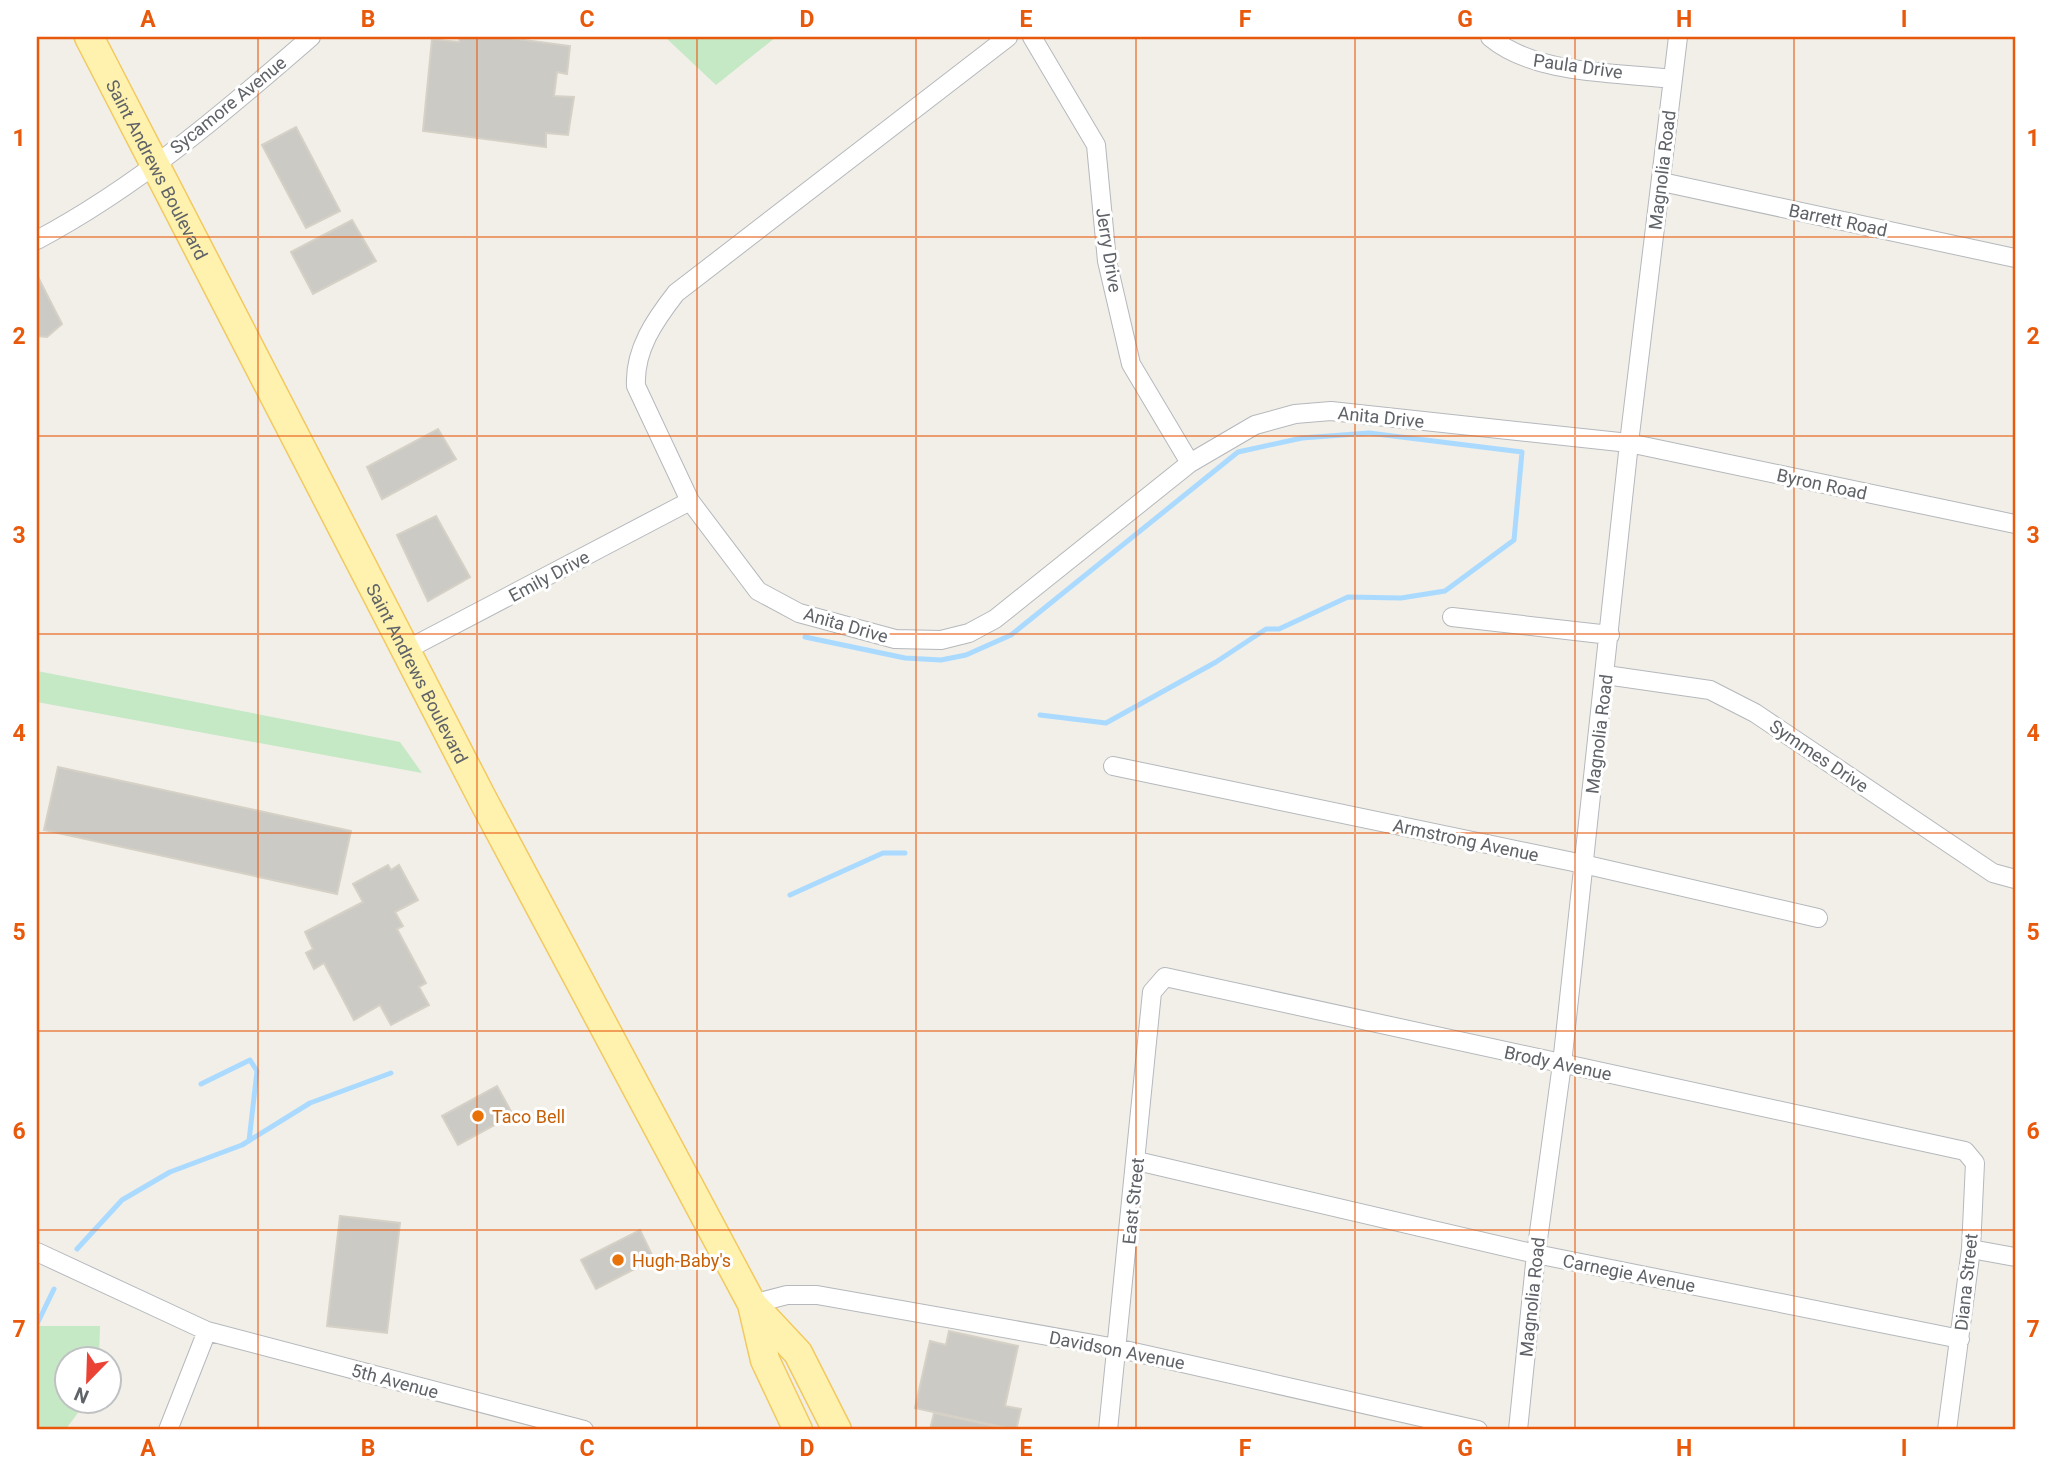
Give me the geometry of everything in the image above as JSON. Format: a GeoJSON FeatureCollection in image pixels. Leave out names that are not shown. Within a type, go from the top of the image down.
{"type":"FeatureCollection","features":[{"type":"Feature","properties":{"kind":"main road","name":"Saint Andrews Boulevard"},"geometry":{"type":"LineString","coordinates":[[89,37],[574,974],[752,1304],[798,1353],[837,1430]]}},
{"type":"Feature","properties":{"kind":"main road","name":"Saint Andrews Boulevard"},"geometry":{"type":"LineString","coordinates":[[752,1304],[765,1360],[798,1430]]}},
{"type":"Feature","properties":{"kind":"street","name":"Sycamore Avenue"},"geometry":{"type":"LineString","coordinates":[[37,240],[62,227],[153,164],[257,84],[311,37]]}},
{"type":"Feature","properties":{"kind":"street","name":"Anita Drive"},"geometry":{"type":"LineString","coordinates":[[1008,37],[676,293],[660,313],[635,367],[636,386],[690,501],[758,592],[799,613],[895,639],[941,640],[968,633],[995,619],[1191,463],[1255,425],[1295,414],[1331,411],[1629,443]]}},
{"type":"Feature","properties":{"kind":"street","name":"Jerry Drive"},"geometry":{"type":"LineString","coordinates":[[1032,37],[1096,145],[1107,261],[1132,364],[1191,463]]}},
{"type":"Feature","properties":{"kind":"street","name":"Paula Drive"},"geometry":{"type":"LineString","coordinates":[[1490,37],[1507,51],[1533,62],[1673,79]]}},
{"type":"Feature","properties":{"kind":"street","name":"Magnolia Road"},"geometry":{"type":"LineString","coordinates":[[1518,1430],[1535,1254],[1562,1064],[1606,676],[1629,443],[1678,37]]}},
{"type":"Feature","properties":{"kind":"street","name":"Barrett Road"},"geometry":{"type":"LineString","coordinates":[[1662,182],[2015,258]]}},
{"type":"Feature","properties":{"kind":"street","name":"Byron Road"},"geometry":{"type":"LineString","coordinates":[[1629,443],[2015,524]]}},
{"type":"Feature","properties":{"kind":"street","name":"Emily Drive"},"geometry":{"type":"LineString","coordinates":[[406,650],[690,501]]}},
{"type":"Feature","properties":{"kind":"street"},"geometry":{"type":"LineString","coordinates":[[1452,617],[1610,635]]}},
{"type":"Feature","properties":{"kind":"street","name":"Symmes Drive"},"geometry":{"type":"LineString","coordinates":[[1606,676],[1710,690],[1767,720],[1993,873],[2015,879]]}},
{"type":"Feature","properties":{"kind":"street","name":"Armstrong Avenue"},"geometry":{"type":"LineString","coordinates":[[1113,766],[1583,864],[1818,918]]}},
{"type":"Feature","properties":{"kind":"street","name":"Brody Avenue"},"geometry":{"type":"LineString","coordinates":[[1165,976],[1562,1064],[1952,1146]]}},
{"type":"Feature","properties":{"kind":"street","name":"East Street"},"geometry":{"type":"LineString","coordinates":[[1108,1430],[1152,992],[1165,976]]}},
{"type":"Feature","properties":{"kind":"street","name":"Diana Street"},"geometry":{"type":"LineString","coordinates":[[1947,1430],[1971,1249],[1975,1163],[1965,1151],[1952,1146]]}},
{"type":"Feature","properties":{"kind":"street","name":"Carnegie Avenue"},"geometry":{"type":"LineString","coordinates":[[1137,1161],[1535,1254],[1960,1339]]}},
{"type":"Feature","properties":{"kind":"street"},"geometry":{"type":"LineString","coordinates":[[1971,1249],[2015,1257]]}},
{"type":"Feature","properties":{"kind":"street","name":"5th Avenue"},"geometry":{"type":"LineString","coordinates":[[37,1252],[207,1331],[554,1427],[584,1430]]}},
{"type":"Feature","properties":{"kind":"street","name":"Davidson Avenue"},"geometry":{"type":"LineString","coordinates":[[752,1304],[787,1295],[817,1295],[1116,1348],[1478,1430]]}},
{"type":"Feature","properties":{"kind":"street"},"geometry":{"type":"LineString","coordinates":[[167,1430],[207,1331]]}},
{"type":"Feature","properties":{"kind":"green space"},"geometry":{"type":"Polygon","coordinates":[[[665,37],[776,37],[716,85],[665,37]]]}},
{"type":"Feature","properties":{"kind":"green space"},"geometry":{"type":"Polygon","coordinates":[[[37,671],[400,742],[422,773],[37,702],[37,671]]]}},
{"type":"Feature","properties":{"kind":"green space"},"geometry":{"type":"Polygon","coordinates":[[[37,1326],[100,1326],[99,1344],[52,1344],[52,1414],[77,1414],[65,1430],[37,1430],[37,1326]]]}},
{"type":"Feature","properties":{"kind":"building"},"geometry":{"type":"Polygon","coordinates":[[[460,37],[503,37],[570,46],[567,74],[557,72],[554,96],[574,97],[568,135],[546,133],[546,147],[423,131],[432,39],[459,42],[460,37]]]}},
{"type":"Feature","properties":{"kind":"building"},"geometry":{"type":"Polygon","coordinates":[[[296,127],[340,211],[306,228],[262,145],[296,127]]]}},
{"type":"Feature","properties":{"kind":"building"},"geometry":{"type":"Polygon","coordinates":[[[352,220],[376,261],[313,294],[291,252],[352,220]]]}},
{"type":"Feature","properties":{"kind":"building"},"geometry":{"type":"Polygon","coordinates":[[[37,275],[62,324],[47,337],[37,336],[37,275]]]}},
{"type":"Feature","properties":{"kind":"building"},"geometry":{"type":"Polygon","coordinates":[[[438,429],[456,459],[382,499],[367,467],[438,429]]]}},
{"type":"Feature","properties":{"kind":"building"},"geometry":{"type":"Polygon","coordinates":[[[436,516],[470,577],[428,601],[397,535],[436,516]]]}},
{"type":"Feature","properties":{"kind":"building"},"geometry":{"type":"Polygon","coordinates":[[[58,767],[351,831],[337,894],[44,830],[58,767]]]}},
{"type":"Feature","properties":{"kind":"building"},"geometry":{"type":"Polygon","coordinates":[[[388,865],[391,870],[399,865],[418,900],[395,912],[403,926],[397,929],[426,983],[419,987],[429,1005],[391,1025],[380,1005],[354,1020],[324,963],[314,969],[306,953],[313,949],[305,932],[363,902],[353,884],[388,865]]]}},
{"type":"Feature","properties":{"kind":"building","name":"Taco Bell"},"geometry":{"type":"Polygon","coordinates":[[[497,1086],[513,1115],[458,1145],[442,1116],[497,1086]]]}},
{"type":"Feature","properties":{"kind":"building"},"geometry":{"type":"Polygon","coordinates":[[[340,1216],[400,1223],[387,1333],[327,1326],[340,1216]]]}},
{"type":"Feature","properties":{"kind":"building","name":"Hugh-Baby's"},"geometry":{"type":"Polygon","coordinates":[[[640,1230],[654,1259],[596,1289],[581,1260],[640,1230]]]}},
{"type":"Feature","properties":{"kind":"building"},"geometry":{"type":"Polygon","coordinates":[[[949,1331],[1018,1346],[1005,1406],[1021,1409],[1016,1430],[915,1408],[930,1341],[946,1345],[949,1331]]]}},
{"type":"Feature","properties":{"kind":"building"},"geometry":{"type":"Polygon","coordinates":[[[934,1413],[1014,1430],[930,1430],[934,1413]]]}},
{"type":"Feature","properties":{"kind":"waterway"},"geometry":{"type":"LineString","coordinates":[[805,637],[905,658],[941,660],[966,655],[1011,635],[1238,452],[1302,438],[1369,433],[1522,452],[1514,540],[1445,591],[1401,598],[1348,597],[1279,629],[1266,629],[1216,662],[1106,723],[1040,715]]}},
{"type":"Feature","properties":{"kind":"waterway"},"geometry":{"type":"LineString","coordinates":[[790,895],[883,853],[905,853]]}},
{"type":"Feature","properties":{"kind":"waterway"},"geometry":{"type":"LineString","coordinates":[[201,1084],[250,1060],[257,1071],[249,1141]]}},
{"type":"Feature","properties":{"kind":"waterway"},"geometry":{"type":"LineString","coordinates":[[77,1249],[122,1200],[170,1172],[242,1145],[310,1103],[391,1073]]}},
{"type":"Feature","properties":{"kind":"waterway"},"geometry":{"type":"LineString","coordinates":[[37,1324],[54,1289]]}},
{"type":"Feature","properties":{"kind":"place","name":"Taco Bell"},"geometry":{"type":"Point","coordinates":[478,1116]}},
{"type":"Feature","properties":{"kind":"place","name":"Hugh-Baby's"},"geometry":{"type":"Point","coordinates":[618,1260]}}]}
